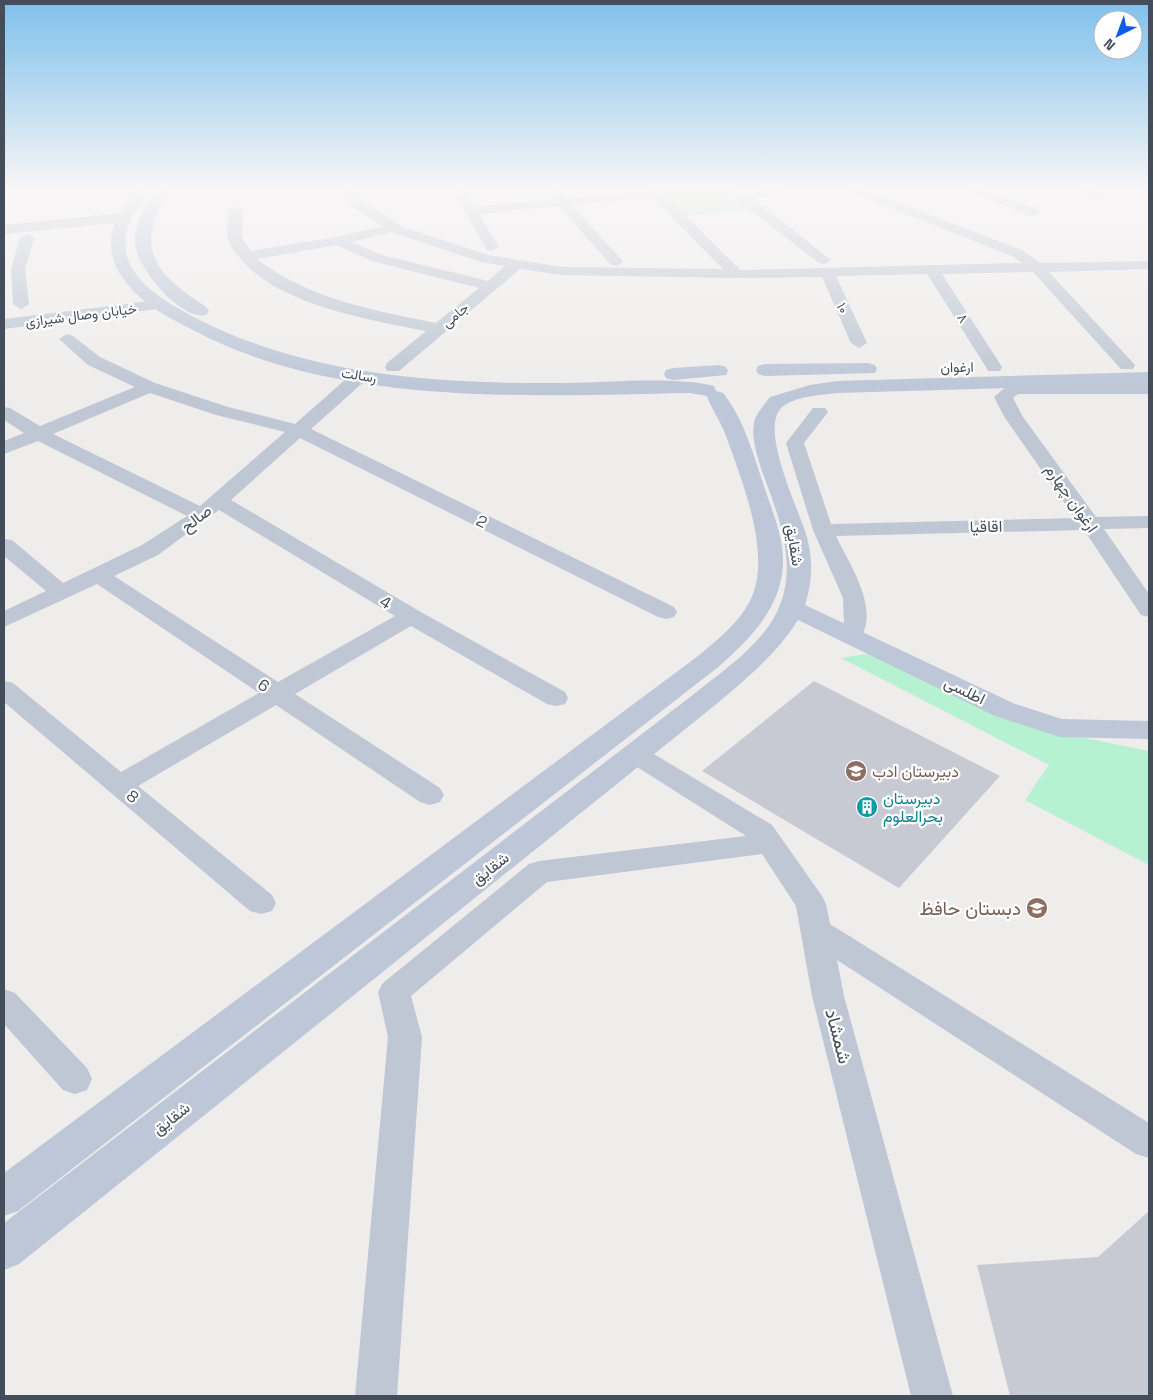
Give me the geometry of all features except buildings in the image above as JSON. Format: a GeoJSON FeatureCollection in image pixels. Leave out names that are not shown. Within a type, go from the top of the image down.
{"type":"FeatureCollection","features":[{"type":"Feature","properties":{"kind":"main road","name":"رسالت"},"geometry":{"type":"LineString","coordinates":[[121,255],[123,265],[139,289],[182,320],[246,348],[327,370],[428,384],[494,388],[690,387],[732,377]]}},
{"type":"Feature","properties":{"kind":"main road","name":"رسالت"},"geometry":{"type":"LineString","coordinates":[[145,255],[154,273],[182,300],[231,326],[265,339],[343,359],[393,367],[476,376],[653,375],[732,377]]}},
{"type":"Feature","properties":{"kind":"main road"},"geometry":{"type":"LineString","coordinates":[[159,305],[182,300]]}},
{"type":"Feature","properties":{"kind":"main road","name":"ارغوان"},"geometry":{"type":"LineString","coordinates":[[732,377],[994,367],[1149,365]]}},
{"type":"Feature","properties":{"kind":"main road","name":"شقایق"},"geometry":{"type":"LineString","coordinates":[[4,1197],[607,738],[735,638],[748,622],[761,600],[769,582],[771,562],[768,540],[744,457],[724,405],[732,377],[778,375],[787,381],[790,388],[787,395],[759,404],[765,421],[764,436],[768,457],[797,541],[800,566],[798,586],[792,608],[764,649],[635,754],[4,1249]]}},
{"type":"Feature","properties":{"kind":"main road"},"geometry":{"type":"LineString","coordinates":[[732,377],[759,404]]}},
{"type":"Feature","properties":{"kind":"main road","name":"ارغوان"},"geometry":{"type":"LineString","coordinates":[[759,404],[810,391],[837,387],[1149,378]]}},
{"type":"Feature","properties":{"kind":"main road","name":"اطلسی"},"geometry":{"type":"LineString","coordinates":[[792,608],[1005,710],[1060,728],[1149,730]]}},
{"type":"Feature","properties":{"kind":"main road"},"geometry":{"type":"LineString","coordinates":[[607,738],[635,754]]}},
{"type":"Feature","properties":{"kind":"street"},"geometry":{"type":"LineString","coordinates":[[18,255],[11,270],[21,304]]}},
{"type":"Feature","properties":{"kind":"street"},"geometry":{"type":"LineString","coordinates":[[251,255],[247,256],[251,262],[275,278],[307,295],[345,308],[439,329]]}},
{"type":"Feature","properties":{"kind":"street"},"geometry":{"type":"LineString","coordinates":[[374,255],[491,286]]}},
{"type":"Feature","properties":{"kind":"street"},"geometry":{"type":"LineString","coordinates":[[475,255],[486,259],[562,271],[736,274],[825,266],[932,270],[1149,265]]}},
{"type":"Feature","properties":{"kind":"street"},"geometry":{"type":"LineString","coordinates":[[610,255],[616,262]]}},
{"type":"Feature","properties":{"kind":"street"},"geometry":{"type":"LineString","coordinates":[[717,255],[736,274]]}},
{"type":"Feature","properties":{"kind":"street"},"geometry":{"type":"LineString","coordinates":[[812,255],[825,266]]}},
{"type":"Feature","properties":{"kind":"street"},"geometry":{"type":"LineString","coordinates":[[1020,255],[1037,267],[1127,365]]}},
{"type":"Feature","properties":{"kind":"street","name":"جامی"},"geometry":{"type":"LineString","coordinates":[[393,367],[517,264]]}},
{"type":"Feature","properties":{"kind":"street","name":"۱۰"},"geometry":{"type":"LineString","coordinates":[[825,266],[859,343]]}},
{"type":"Feature","properties":{"kind":"street","name":"۸"},"geometry":{"type":"LineString","coordinates":[[932,270],[994,367]]}},
{"type":"Feature","properties":{"kind":"street","name":"خیابان وصال شیرازی"},"geometry":{"type":"LineString","coordinates":[[4,324],[159,305]]}},
{"type":"Feature","properties":{"kind":"street","name":"2"},"geometry":{"type":"LineString","coordinates":[[67,339],[94,362],[149,387],[222,411],[298,430],[666,612]]}},
{"type":"Feature","properties":{"kind":"street","name":"صالح"},"geometry":{"type":"LineString","coordinates":[[4,620],[150,550],[210,508],[361,375]]}},
{"type":"Feature","properties":{"kind":"street"},"geometry":{"type":"LineString","coordinates":[[4,448],[149,387]]}},
{"type":"Feature","properties":{"kind":"street","name":"ارغوان چهارم"},"geometry":{"type":"LineString","coordinates":[[1149,389],[1014,390],[1003,397],[1014,418],[1090,523],[1149,610]]}},
{"type":"Feature","properties":{"kind":"street","name":"4"},"geometry":{"type":"LineString","coordinates":[[4,412],[38,434],[210,508],[411,616],[556,698]]}},
{"type":"Feature","properties":{"kind":"street"},"geometry":{"type":"LineString","coordinates":[[819,412],[795,443],[823,530],[854,598],[856,625],[851,636]]}},
{"type":"Feature","properties":{"kind":"street","name":"اقاقیا"},"geometry":{"type":"LineString","coordinates":[[823,530],[1149,522]]}},
{"type":"Feature","properties":{"kind":"street"},"geometry":{"type":"LineString","coordinates":[[4,546],[61,593]]}},
{"type":"Feature","properties":{"kind":"street","name":"6"},"geometry":{"type":"LineString","coordinates":[[98,575],[430,795]]}},
{"type":"Feature","properties":{"kind":"street"},"geometry":{"type":"LineString","coordinates":[[119,784],[411,616]]}},
{"type":"Feature","properties":{"kind":"street","name":"8"},"geometry":{"type":"LineString","coordinates":[[4,689],[261,903]]}},
{"type":"Feature","properties":{"kind":"street","name":"شمشاد"},"geometry":{"type":"LineString","coordinates":[[635,754],[762,832],[812,904],[828,996],[932,1396]]}},
{"type":"Feature","properties":{"kind":"street"},"geometry":{"type":"LineString","coordinates":[[376,1396],[405,1037],[394,992],[539,872],[770,843]]}},
{"type":"Feature","properties":{"kind":"street"},"geometry":{"type":"LineString","coordinates":[[816,931],[1149,1142]]}},
{"type":"Feature","properties":{"kind":"street"},"geometry":{"type":"LineString","coordinates":[[4,1002],[75,1079]]}},
{"type":"Feature","properties":{"kind":"green space"},"geometry":{"type":"Polygon","coordinates":[[[878,652],[1055,732],[1149,751],[1149,865],[1025,800],[1049,765],[841,658],[878,652]]]}},
{"type":"Feature","properties":{"kind":"place","name":"دبیرستان ادب"},"geometry":{"type":"Point","coordinates":[856,771]}},
{"type":"Feature","properties":{"kind":"place","name":"دبیرستان بحرالعلوم"},"geometry":{"type":"Point","coordinates":[867,807]}},
{"type":"Feature","properties":{"kind":"place","name":"دبستان حافظ"},"geometry":{"type":"Point","coordinates":[1037,908]}}]}
